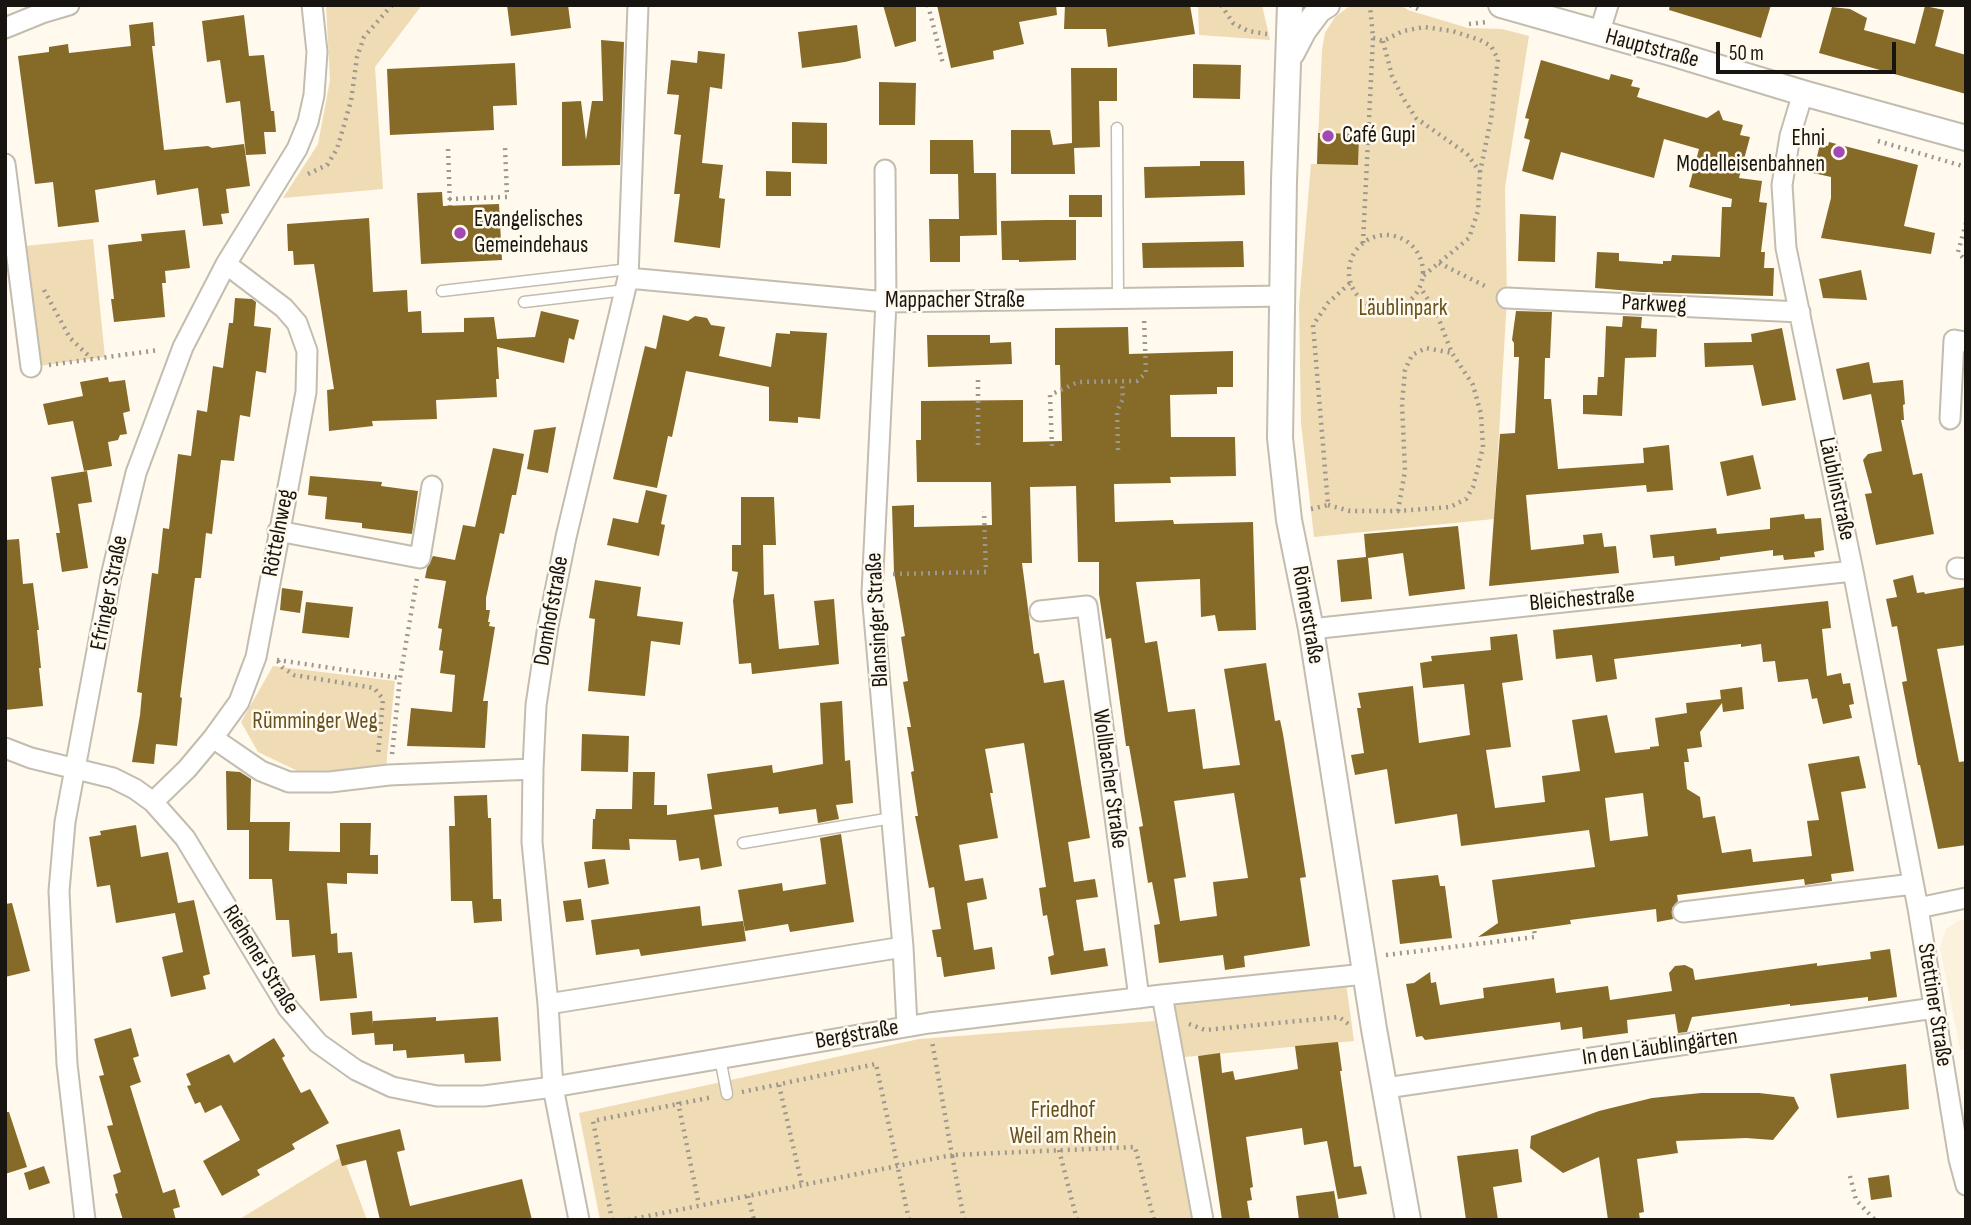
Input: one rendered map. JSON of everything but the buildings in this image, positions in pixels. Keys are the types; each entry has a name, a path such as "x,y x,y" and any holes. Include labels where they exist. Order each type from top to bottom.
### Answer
{"street":[{"path":"5,28 68,5"},
{"name":"Efringer Straße","path":"85,1220 67,1064 59,891 65,822 111,576 136,473 183,347 226,264 297,149 308,122 314,95 317,52 312,5"},
{"name":"Domhofstraße","path":"579,1220 553,1087 548,1004 532,842 536,705 566,537 628,279 638,5"},
{"name":"Römerstraße","path":"1290,5 1280,438 1289,520 1311,629 1374,1029 1408,1220"},
{"path":"1289,60 1304,30 1319,10 1327,5"},
{"name":"Hauptstraße","path":"1501,5 1966,138"},
{"path":"1599,34 1608,5"},
{"name":"Läublinstraße","path":"1803,93 1790,136 1782,185 1786,247 1853,571 1918,908"},
{"path":"5,164 31,367"},
{"name":"Blansinger Straße","path":"885,170 886,302 872,593 903,947 907,1026"},
{"name":"Röttelnweg","path":"153,802 187,769 239,702 256,657 306,392 307,351 297,323 284,308 226,264"},
{"name":"Mappacher Straße","path":"628,279 886,302 1283,296"},
{"name":"Parkweg","path":"1507,298 1800,312"},
{"path":"1950,419 1954,340 1966,342"},
{"path":"278,531 420,558 432,486"},
{"name":"Bleichestraße","path":"1311,629 1853,571"},
{"name":"Wollbacher Straße","path":"1040,611 1087,606 1139,998"},
{"path":"213,738 261,771 289,782 330,782 390,771 533,769"},
{"name":"Riehener Straße","path":"5,748 32,758 113,778 153,802 185,838 288,1008 318,1043 356,1070 392,1087 437,1096 484,1096 553,1087"},
{"path":"1684,912 1913,884"},
{"path":"1918,908 1966,898"},
{"name":"Stettiner Straße","path":"1918,908 1961,1172 1966,1185"},
{"path":"548,1004 903,947"},
{"name":"Bergstraße","path":"553,1087 907,1026 1162,995 1364,966"},
{"path":"1162,995 1203,1220"},
{"name":"In den Läublingärten","path":"1386,1088 1934,1008"}],"lane":[{"path":"1117,128 1118,300"},
{"path":"442,291 628,279"},
{"path":"524,302 628,279"},
{"path":"743,843 892,818"},
{"path":"720,1058 727,1094"}],"path":[{"path":"271,189 327,165 337,149 351,101 357,57 364,37 392,5"},
{"path":"928,5 943,65"},
{"path":"1221,5 1233,23 1248,31 1289,35"},
{"path":"1363,243 1373,37 1370,5"},
{"path":"1410,5 1419,9"},
{"path":"1373,37 1383,41 1403,31 1424,27 1452,31 1491,46 1498,59 1491,118 1480,172 1478,211 1469,238 1423,276"},
{"path":"1383,41 1392,76 1416,118 1467,154 1480,172"},
{"path":"1874,140 1966,167"},
{"path":"449,199 507,197 505,147"},
{"path":"447,149 450,206"},
{"path":"1966,223 1958,251 1966,261"},
{"path":"1379,235 1397,236 1409,242 1419,253 1423,276 1420,287 1406,303 1384,309 1364,302 1351,282 1349,269 1354,252 1363,243 1379,235"},
{"path":"1439,263 1507,298"},
{"path":"19,270 40,285 70,338 92,359"},
{"path":"1328,505 1313,325 1328,303 1351,282"},
{"path":"1289,520 1311,509 1328,505 1350,511 1398,511 1450,506 1466,499 1473,487 1483,447 1481,414 1473,385 1452,353 1436,312 1420,287"},
{"path":"1052,446 1051,395 1077,382 1137,381 1146,373 1144,300"},
{"path":"31,367 183,347"},
{"path":"1398,511 1405,471 1402,404 1405,370 1412,355 1426,348 1452,353"},
{"path":"978,377 978,445"},
{"path":"1118,450 1117,411 1123,399 1122,382"},
{"path":"873,575 986,572 984,511"},
{"path":"390,771 400,678 420,558"},
{"path":"256,657 400,678"},
{"path":"278,660 282,667 294,675 374,688 383,699 377,756 390,771"},
{"path":"1364,966 1535,936 1534,929"},
{"path":"1162,995 1178,1018 1193,1027 1205,1030 1339,1017 1357,1031 1374,1029"},
{"path":"929,1023 964,1220"},
{"path":"612,1220 593,1121 876,1064 909,1220"},
{"path":"779,1085 802,1185"},
{"path":"678,1102 699,1205"},
{"path":"628,1220 953,1155 1135,1147 1154,1220"},
{"path":"1059,1150 1077,1220"},
{"path":"1850,1176 1856,1200 1875,1220"},
{"path":"748,1196 754,1220"}],"shaded area":[{"path":"1966,919 1966,1051 1960,1049 1940,948 1946,929"}],"green space":[{"path":"326,5 422,5 375,67 383,189 283,198 318,144 330,80"},
{"path":"1198,5 1262,5 1270,40 1199,35"},
{"name":"Läublinpark","path":"1351,5 1401,5 1408,10 1468,28 1502,29 1529,36 1505,188 1507,298 1494,519 1314,537 1301,423 1299,305 1311,164 1317,164 1322,49 1325,33 1335,17"},
{"path":"93,239 105,357 31,367 15,247"},
{"name":"Rümminger Weg","path":"273,666 395,681 386,767 304,774 258,752 241,722"},
{"path":"1345,976 1354,1041 1174,1058 1162,995"},
{"name":"Friedhof Weil am Rhein","path":"1155,1021 1194,1220 600,1220 579,1113 919,1039"},
{"path":"343,1156 367,1220 238,1220"}],"place":[{"name":"Café Gupi","path":"1328,136"},
{"name":"Ehni Modelleisenbahnen","path":"1839,152"},
{"name":"Evangelisches Gemeindehaus","path":"460,233"}]}
